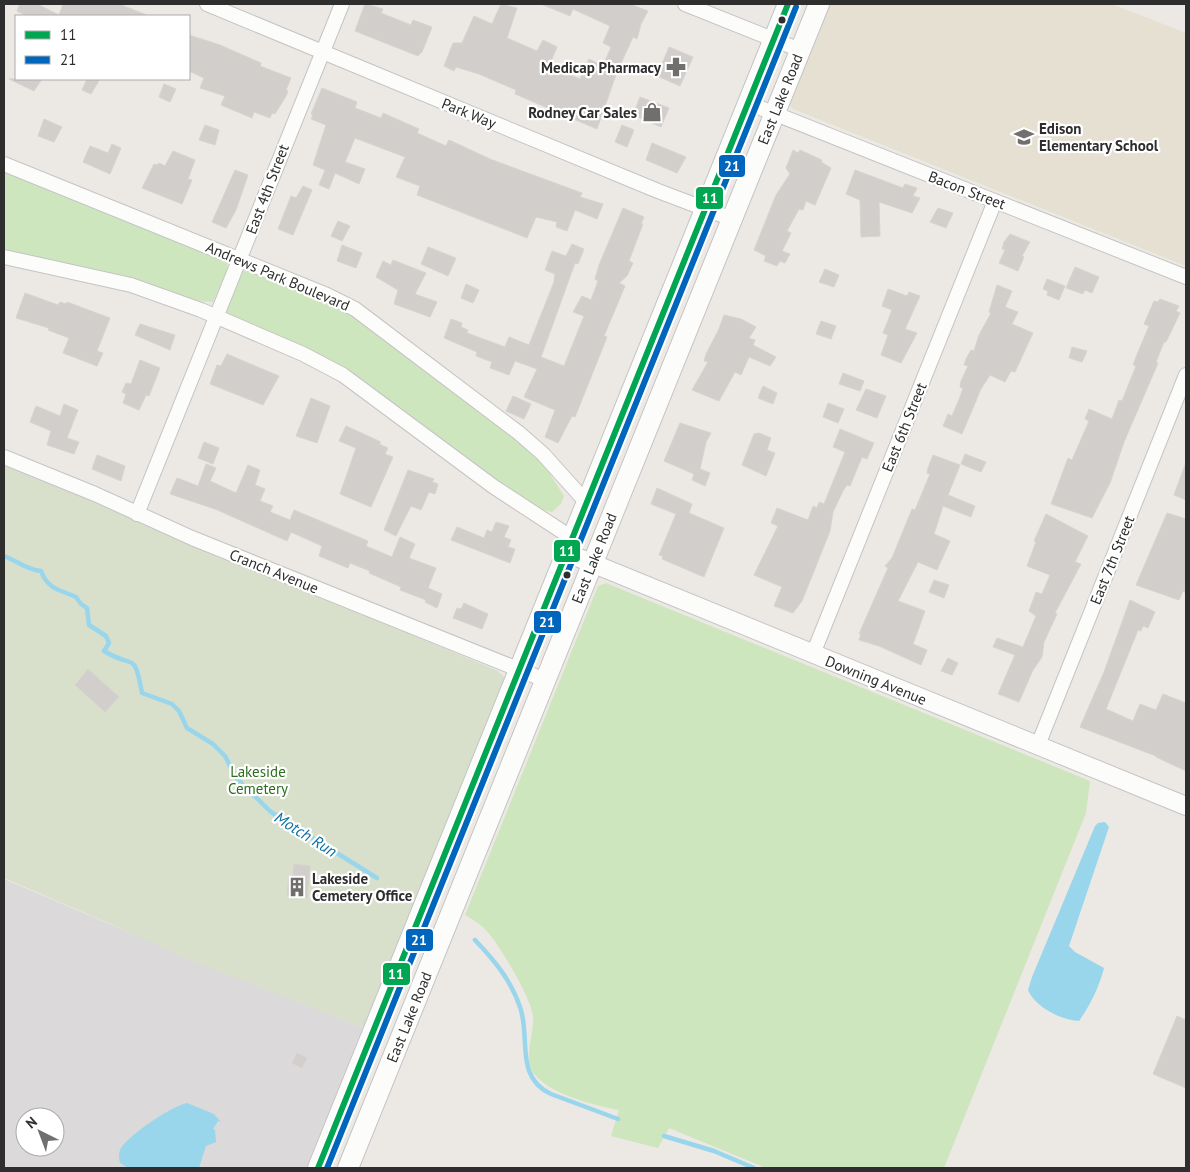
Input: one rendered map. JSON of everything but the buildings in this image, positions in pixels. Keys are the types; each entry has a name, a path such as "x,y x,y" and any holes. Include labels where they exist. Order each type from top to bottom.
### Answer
{"main road":[{"name":"East Lake Road","path":"318,1168 788,4"},
{"name":"East Lake Road","path":"348,1168 818,4"}],"street":[{"name":"Park Way","path":"207,4 705,210 732,219"},
{"name":"East 4th Street","path":"137,514 342,4"},
{"path":"685,4 800,50"},
{"name":"Bacon Street","path":"748,103 1186,277"},
{"name":"Andrews Park Boulevard","path":"4,164 327,295 355,309 382,327 519,434 543,454 587,502"},
{"name":"East 6th Street","path":"814,654 995,201"},
{"path":"4,257 131,285 215,316 303,354 342,375 516,502 570,546"},
{"name":"East 7th Street","path":"1038,745 1186,375"},
{"name":"Cranch Avenue","path":"4,458 519,671 545,680"},
{"name":"Downing Avenue","path":"570,546 592,564 1186,806"}],"shaded area":[{"name":"Edison Elementary School","path":"827,4 1112,4 1186,33 1186,266 793,109 789,105"},
{"path":"4,879 161,946 366,1029 311,1168 4,1168"}],"green space":[{"path":"4,170 228,259 227,270 213,302 197,301 123,277 4,251"},
{"path":"249,269 260,272 350,313 538,455 564,496 561,504 552,512 542,510 468,460 335,363 225,313 242,271"},
{"name":"Lakeside Cemetery","path":"4,466 38,478 496,670 506,678 366,1029 185,958 4,878"},
{"path":"606,583 1090,781 1086,813 944,1168 766,1168 669,1128 658,1148 611,1136 619,1110 569,1096 544,1083 535,1075 529,1060 533,1017 527,998 513,971 490,935 482,926 465,915 598,586"}],"water":[{"path":"1105,822 1109,827 1069,946 1075,952 1104,968 1097,989 1079,1021 1072,1020 1049,1012 1036,1002 1028,990 1095,826 1098,823"},
{"path":"187,1103 214,1114 221,1122 218,1121 213,1129 215,1130 216,1142 206,1146 199,1168 128,1168 120,1163 120,1150 133,1135 162,1115"}],"waterway":[{"name":"Motch Run","path":"4,556 27,567 41,571 51,586 76,597 87,608 89,625 106,636 109,643 104,651 134,665 142,693 172,704 179,711 187,728 213,744 225,756 236,778 271,812 377,878"},
{"name":"Motch Run","path":"475,940 501,971 516,997 523,1019 528,1067 539,1087 551,1094 618,1119"},
{"name":"Motch Run","path":"664,1136 714,1151 754,1168"}],"transit line":[{"name":"11","path":"318,1168 788,4"},
{"name":"21","path":"327,1168 796,7"}],"place":[{"name":"Medicap Pharmacy","path":"676,67"},
{"name":"Rodney Car Sales","path":"652,112"},
{"name":"Edison Elementary School","path":"1024,137"},
{"name":"Lakeside Cemetery Office","path":"297,887"}]}
